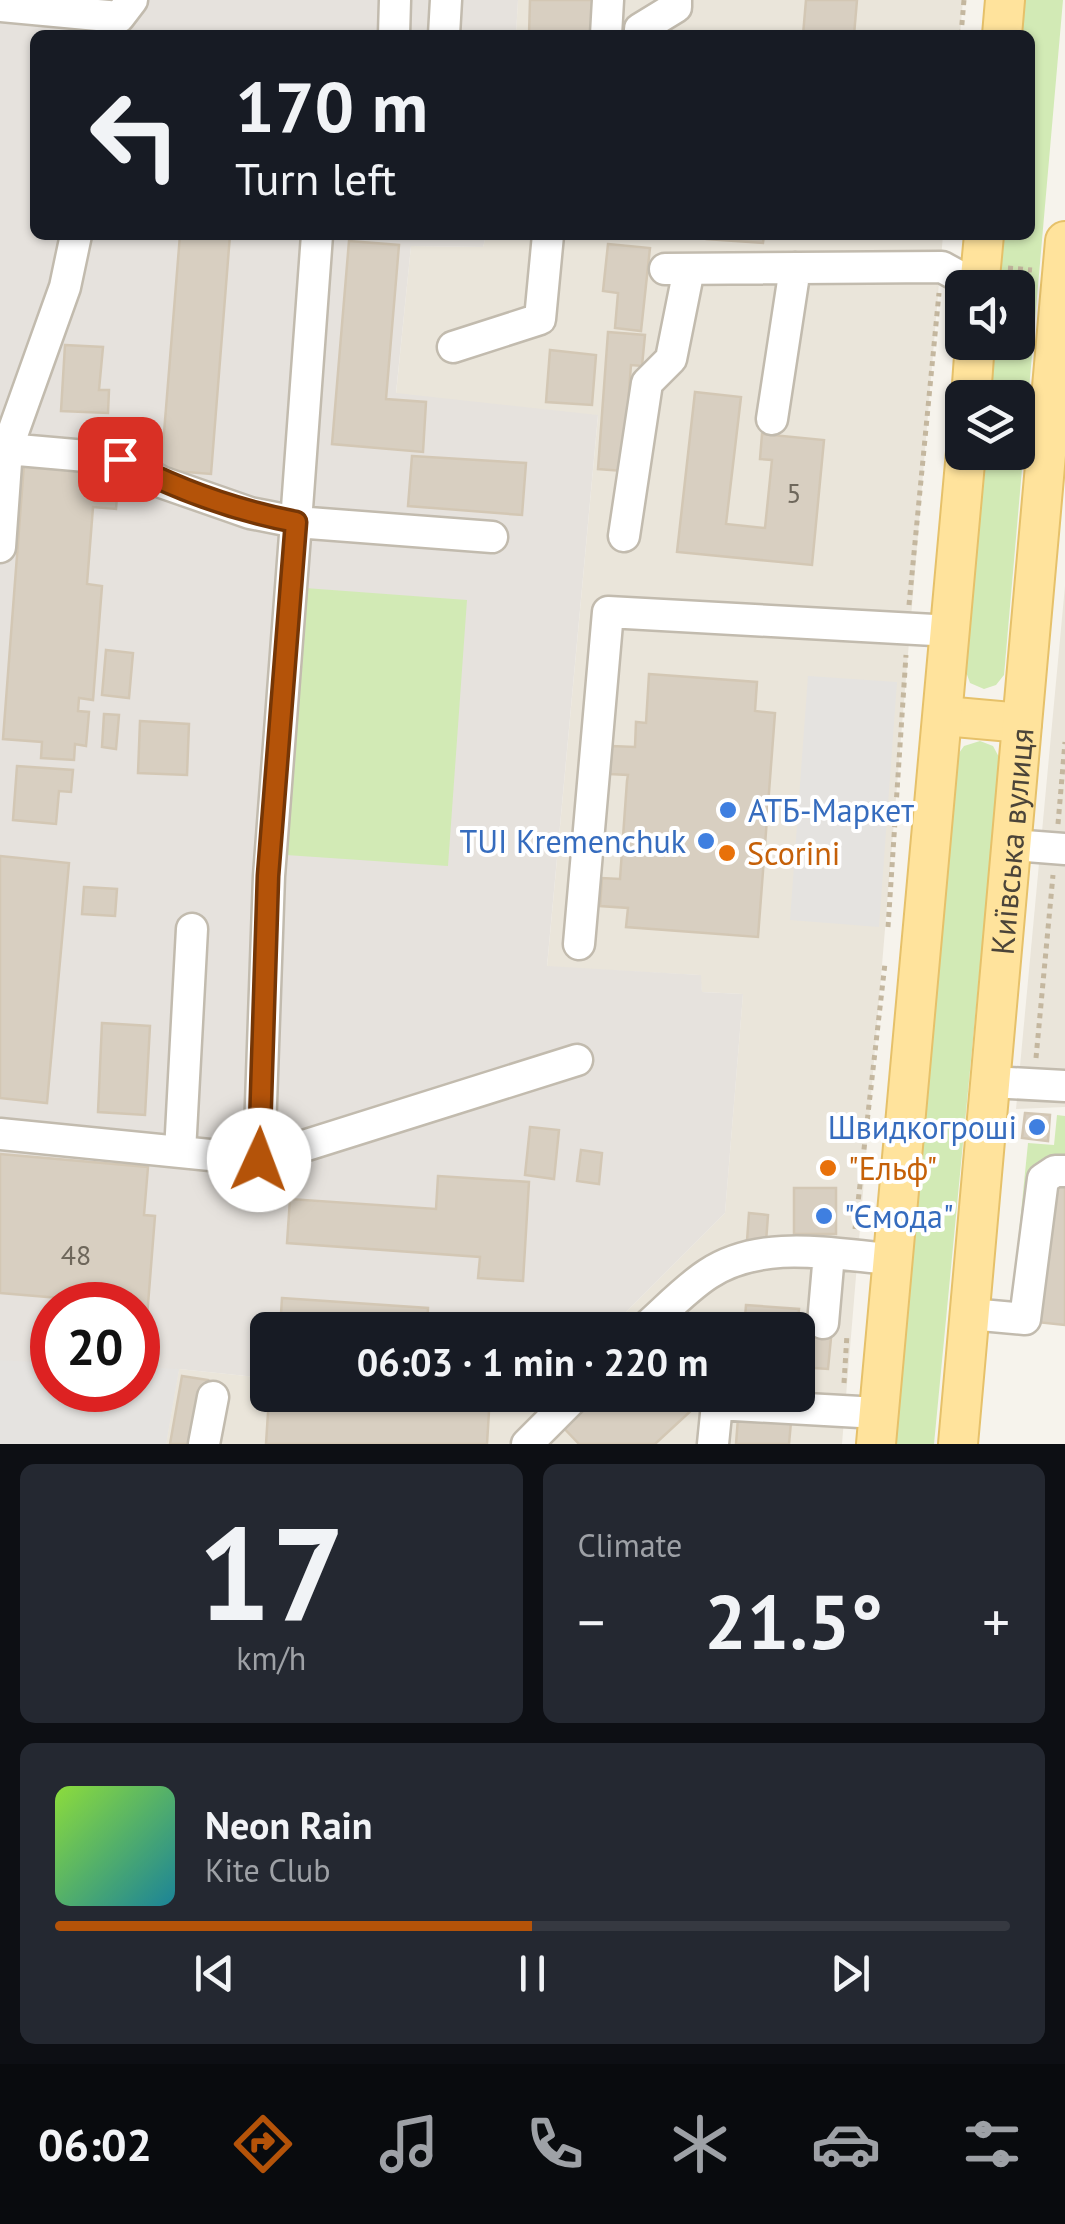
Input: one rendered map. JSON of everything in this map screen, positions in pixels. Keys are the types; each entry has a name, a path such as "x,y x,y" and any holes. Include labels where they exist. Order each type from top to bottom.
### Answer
{"main road":[{"path":"1002,30 1005,0"},
{"name":"Київська вулиця","path":"958,1444 1012,846 1057,257 1065,240"},
{"path":"865,1423 890,1259 965,470"},
{"path":"944,716 1022,724"}],"lane":[{"path":"394,30 395,0"},
{"path":"444,30 446,0"},
{"path":"606,30 608,0"},
{"path":"640,30 676,7 676,0"},
{"path":"0,6 121,13"},
{"path":"0,547 8,449 65,287 75,240"},
{"path":"259,1160 268,876 317,240"},
{"path":"453,347 540,319 548,240"},
{"path":"624,536 647,383 671,359 677,269 942,267 988,263"},
{"path":"772,419 794,268"},
{"path":"8,449 120,459 161,482 250,513 296,522 492,538"},
{"path":"580,944 608,612 952,631"},
{"path":"1012,846 1060,848"},
{"path":"180,1152 192,929"},
{"path":"0,1134 259,1160 577,1060"},
{"path":"990,1082 1065,1086"},
{"path":"970,1314 1024,1319 1043,1179 1055,1171 1065,1172"},
{"path":"664,1312 708,1274 746,1256 787,1252 890,1259"},
{"path":"835,1328 840,1255"},
{"path":"204,1444 213,1397"},
{"path":"714,1444 717,1404 865,1423"},
{"path":"527,1444 559,1412"}],"path":[{"path":"962,30 964,0"},
{"path":"988,263 1057,257"},
{"path":"910,606 942,267"},
{"path":"888,928 907,642"},
{"path":"1034,1074 1060,848 1065,742"},
{"path":"840,1255 885,964"},
{"path":"835,1328 865,1423"}],"shaded area":[{"path":"0,0 518,0 516,30 30,30 30,240 485,240 483,247 411,246 396,393 598,415 547,966 701,975 702,992 743,994 725,1213 626,1312 250,1312 250,1376 179,1369 166,1444 0,1444"},
{"path":"518,0 963,0 960,30 516,30"},
{"path":"485,240 943,240 842,1444 166,1444 179,1369 250,1376 250,1412 815,1412 815,1312 626,1312 725,1213 743,994 702,992 700,975 547,967 598,416 396,394 411,246 483,247"},
{"path":"1065,586 1065,1107 1016,1109"},
{"path":"808,676 897,682 879,927 790,920"},
{"path":"0,1360 30,1362 30,1412 160,1412 160,1368 179,1369 166,1444 0,1444"}],"green space":[{"path":"1023,0 1063,0 1035,320 1035,270 999,270 1002,240 1035,240 1035,30 1020,30"},
{"path":"991,360 1032,360 1030,380 990,380"},
{"path":"982,470 1022,470 1004,675 996,685 984,689 970,683 965,669"},
{"path":"305,588 467,600 448,866 286,855"},
{"path":"980,741 993,746 1000,759 934,1444 894,1444 959,753 964,746"},
{"path":"1057,1115 1065,1116 1065,1161 1011,1312 1028,1143 1054,1145"}],"building":[{"path":"530,0 595,0 594,30 529,30"},
{"path":"806,0 857,0 854,30 803,30"},
{"path":"180,240 230,240 211,474 161,470"},
{"path":"721,240 763,240 763,243"},
{"path":"349,241 399,245 386,399 426,402 423,452 332,444"},
{"path":"608,244 650,248 641,331 615,328 618,293 603,291"},
{"path":"608,332 645,335 642,366 631,365 623,471 598,469"},
{"path":"65,345 103,347 99,390 109,390 108,413 61,411"},
{"path":"550,350 596,355 592,405 546,402"},
{"path":"695,392 741,397 726,524 765,528 772,460 760,459 762,434 824,440 812,565 677,552"},
{"path":"412,456 526,463 522,515 408,506"},
{"path":"24,464 119,471 116,509 93,507 87,584 102,586 93,700 79,698 78,711 89,712 86,746 75,744 74,760 41,758 42,742 3,739"},
{"path":"106,650 133,653 129,698 102,695"},
{"path":"649,674 757,682 755,711 775,713 758,937 626,927 628,908 600,906 602,878 620,879 628,775 610,774 612,746 635,747 636,722 646,723"},
{"path":"104,714 119,715 116,749 102,747"},
{"path":"140,721 189,724 187,775 138,773"},
{"path":"17,766 73,770 71,792 59,791 56,824 13,820"},
{"path":"0,856 69,863 47,1103 0,1098"},
{"path":"84,887 117,889 115,916 82,914"},
{"path":"102,1023 150,1026 145,1115 98,1112"},
{"path":"1025,1113 1050,1115 1048,1141 1022,1138"},
{"path":"530,1127 559,1130 554,1179 525,1175"},
{"path":"581,1150 602,1153 599,1184 577,1181"},
{"path":"0,1154 148,1167 144,1215 155,1216 150,1282 30,1282 30,1296 0,1293"},
{"path":"438,1176 529,1182 523,1281 478,1278 480,1257 287,1243 290,1199 436,1209"},
{"path":"1051,1178 1065,1179 1065,1325 1036,1322"},
{"path":"794,1188 836,1188 836,1234 794,1234"},
{"path":"749,1213 768,1215 766,1242 747,1241"},
{"path":"282,1298 428,1308 428,1312 281,1312"},
{"path":"746,1305 799,1309 799,1312 745,1312"},
{"path":"815,1337 831,1338 828,1369 815,1368"},
{"path":"182,1376 208,1380 196,1444 170,1444"},
{"path":"268,1412 489,1412 487,1444 266,1444"},
{"path":"572,1412 690,1412 655,1444 579,1444 560,1424"},
{"path":"738,1418 791,1422 789,1444 736,1444"}],"place":[{"name":"АТБ-Маркет","path":"728,810"},
{"name":"TUI Kremenchuk","path":"706,841"},
{"name":"Scorini","path":"727,853"},
{"name":"Швидкогроші","path":"1037,1127"},
{"name":"\"Ельф\"","path":"828,1168"},
{"name":"\"Ємода\"","path":"824,1216"}],"route":[{"path":"120,459 161,482 250,513 296,522 268,876 259,1160"}]}
